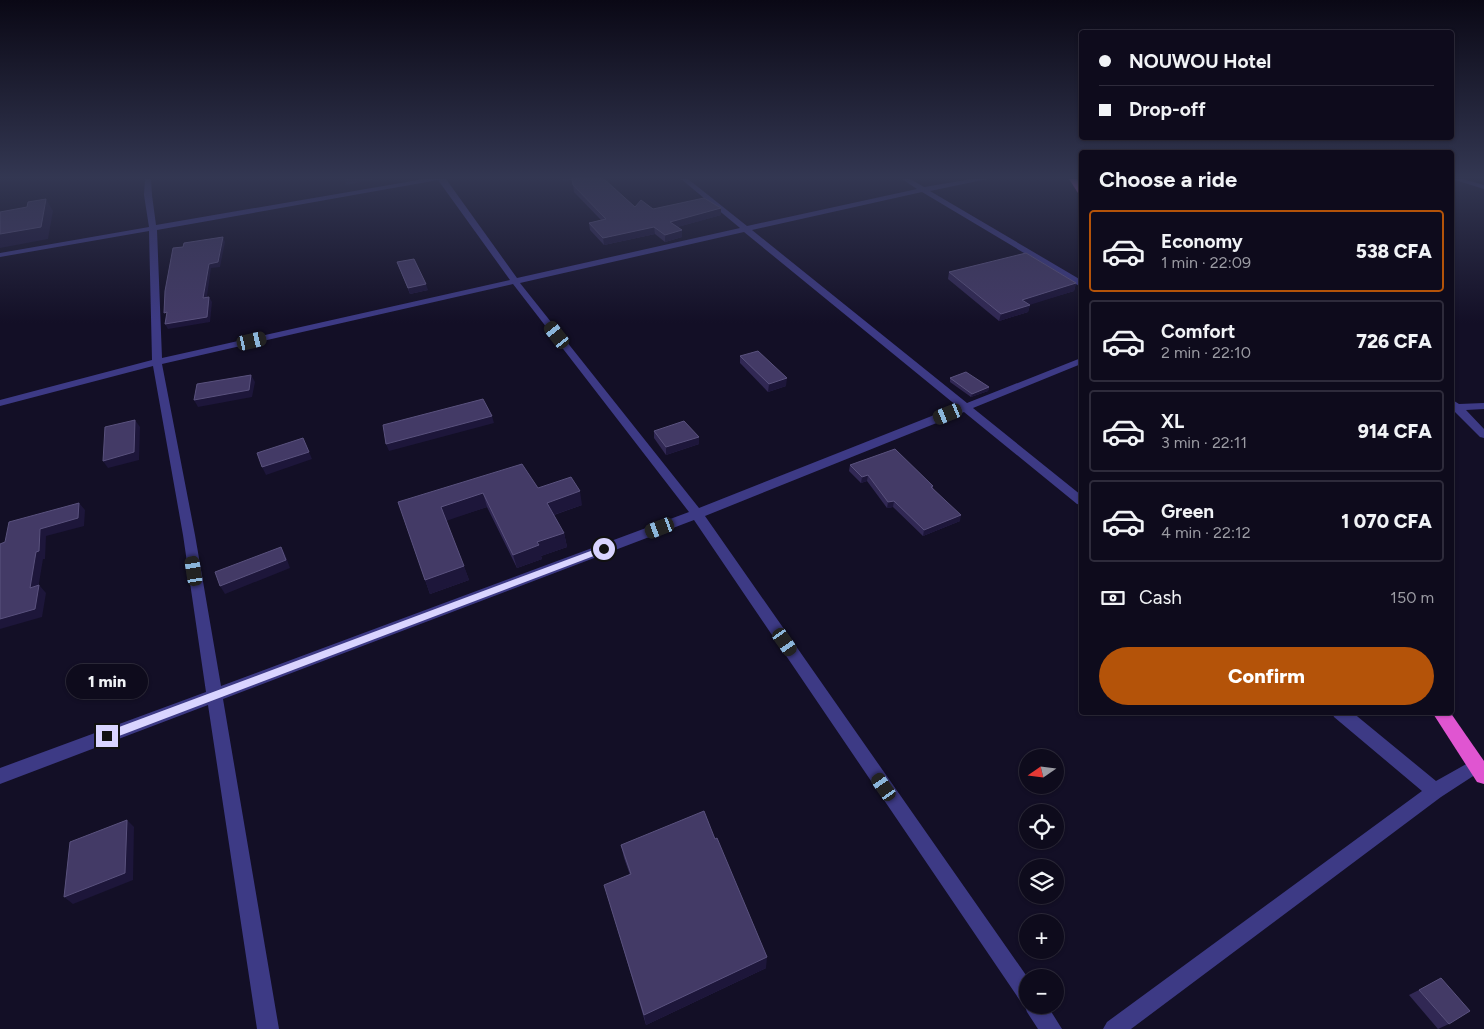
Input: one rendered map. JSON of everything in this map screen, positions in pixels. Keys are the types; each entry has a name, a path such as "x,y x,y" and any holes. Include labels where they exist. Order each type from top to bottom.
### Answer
{"highway":[{"path":"1442,715 1481,771"}],"street":[{"path":"0,255 159,227"},
{"path":"476,227 515,282 697,514 1019,982"},
{"path":"744,227 1079,499"},
{"path":"0,402 157,362 755,227"},
{"path":"985,227 1079,283"},
{"path":"153,228 157,362 189,535 268,1029"},
{"path":"0,776 697,514 1079,362"},
{"path":"1454,406 1484,406"},
{"path":"1454,407 1484,435"},
{"path":"1344,715 1435,791"},
{"path":"1114,1029 1435,791 1481,771"},
{"path":"1040,1014 1051,1029"}],"building":[{"path":"0,227 41,227 0,234"},
{"path":"593,227 654,227 603,238"},
{"path":"654,227 678,227 682,230 665,235"},
{"path":"223,237 218,262 209,264 203,298 209,297 207,317 165,324 167,312 164,313 165,291 173,248 183,247 184,243"},
{"path":"1026,253 1076,283 1022,300 1030,305 1001,314 949,272"},
{"path":"414,259 426,284 408,288 397,262"},
{"path":"758,351 787,378 769,384 740,356"},
{"path":"966,372 989,387 972,394 950,378"},
{"path":"251,375 249,390 194,400 197,384"},
{"path":"483,399 492,416 386,444 383,425"},
{"path":"135,420 134,452 103,461 105,427"},
{"path":"684,421 699,437 666,447 654,431"},
{"path":"303,438 309,452 262,467 257,453"},
{"path":"895,449 961,515 924,530 894,501 888,502 868,475 862,477 850,465"},
{"path":"522,464 538,488 571,477 580,491 547,503 564,533 537,542 539,545 513,555 483,493 441,507 464,566 425,580 398,502"},
{"path":"79,503 78,518 40,529 39,551 36,552 30,588 39,585 35,609 0,619 0,544 5,542 9,522"},
{"path":"281,547 286,560 220,586 215,572"},
{"path":"704,811 767,957 644,1015 604,885 631,874 621,845"},
{"path":"127,820 125,873 64,897 70,842"},
{"path":"1441,978 1470,1011 1449,1024 1419,990"}],"route":[{"path":"107,736 604,549"}]}
